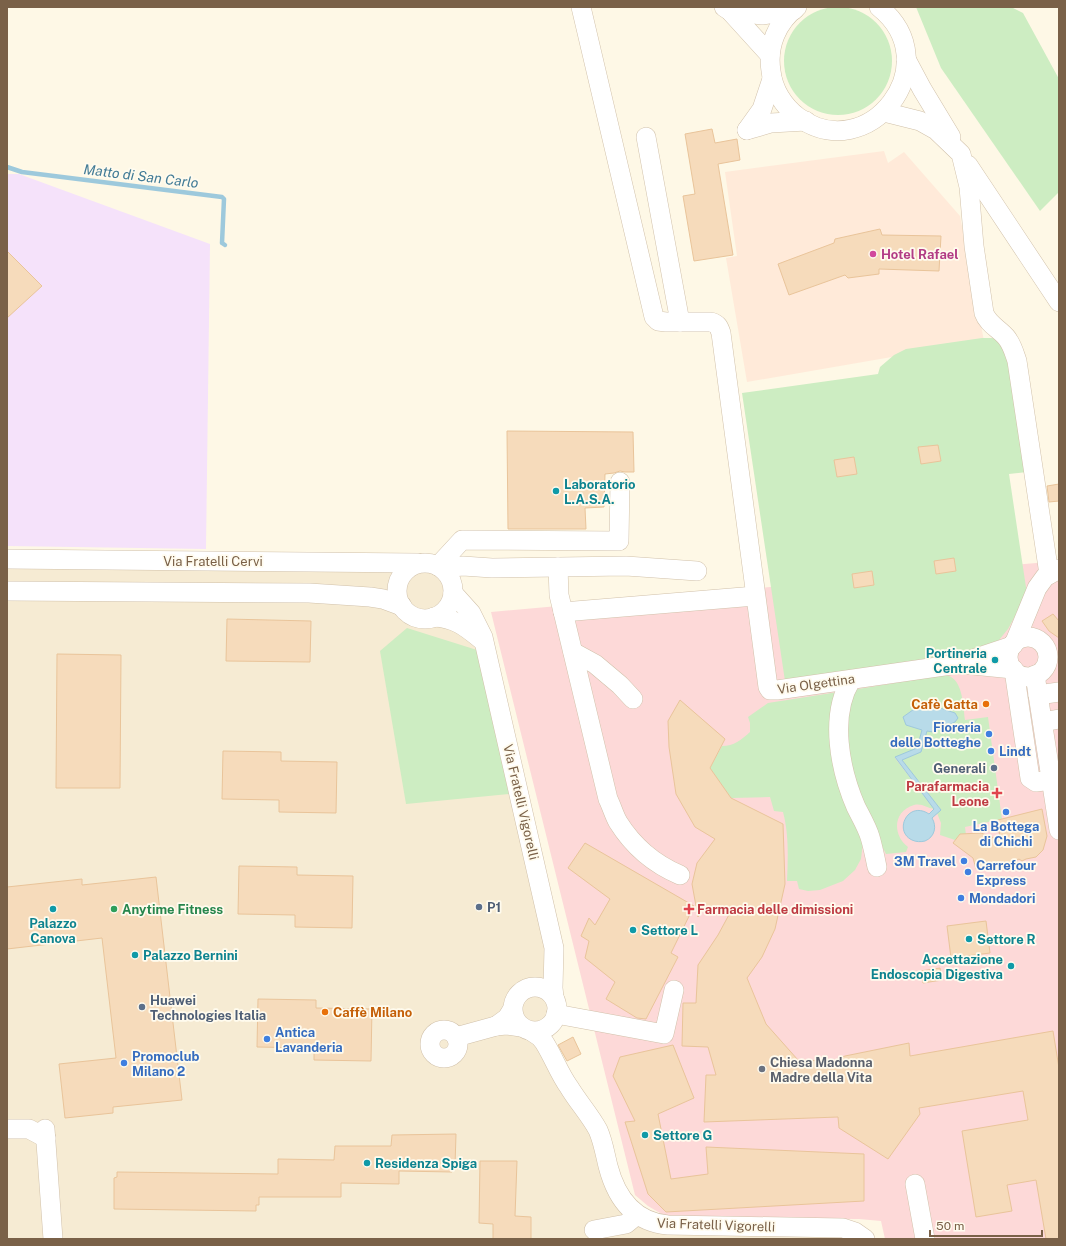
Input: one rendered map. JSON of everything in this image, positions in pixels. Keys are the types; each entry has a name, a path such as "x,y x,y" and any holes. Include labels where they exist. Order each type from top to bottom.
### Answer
{"street":[{"path":"563,612 755,596 721,333 719,327 712,322 658,321 651,312 581,7"},
{"path":"795,8 787,16 778,30 772,46 770,55 772,79 775,87 783,102 806,122 825,128 846,129 854,128 870,122 884,112 899,92 905,75 906,58 900,34 891,19 879,7"},
{"path":"727,9 762,15 795,8"},
{"path":"727,9 770,55"},
{"path":"906,58 933,109 961,154 1059,302"},
{"path":"772,79 762,109 747,130 771,123 806,122"},
{"path":"884,112 920,121 936,130 961,154 969,188 974,246 984,313 987,321 1010,342 1017,361 1054,572 1044,577 1037,588 1009,657 1013,669 1030,778 1036,782 1052,780"},
{"path":"646,138 680,322"},
{"path":"440,567 462,540 619,541 620,482"},
{"name":"Via Fratelli Cervi","path":"7,559 418,563"},
{"path":"402,606 397,592 400,577 405,571 418,563 428,562 440,567 448,575 453,590 451,601 447,608 441,614 434,617"},
{"path":"440,567 463,566 492,568 626,566 697,571"},
{"path":"558,567 559,595 608,799 618,822 632,841 665,869 680,875"},
{"path":"453,590 473,573 492,568"},
{"name":"Via Fratelli Vigorelli","path":"453,590 476,620 484,642 554,948 552,988 553,1012 548,1039 548,1049"},
{"path":"7,591 309,593 370,597 402,606 413,616 421,618 434,617 449,619 457,622 484,642"},
{"name":"Via Olgettina","path":"755,596 767,683 770,690 958,664"},
{"path":"1029,607 1032,638"},
{"path":"958,664 1013,645 1026,637 1041,642 1046,650 1048,658 1047,669 1038,695 1051,721 1052,780 1059,830"},
{"path":"573,652 595,664 620,685 633,699"},
{"path":"958,664 1013,669 1023,676 1029,677 1047,669"},
{"path":"851,680 845,689 841,702 839,739 841,758 845,777 870,836 877,867"},
{"path":"1038,695 1059,692"},
{"path":"521,1023 514,1002 518,994 525,989 533,987 544,981 550,973 554,963"},
{"path":"456,1037 496,1026 507,1018 541,1031 553,1012 547,991 538,987 533,987"},
{"path":"553,1012 664,1034 674,990"},
{"name":"Via Fratelli Vigorelli","path":"521,1023 540,1036 568,1086 598,1130 612,1179 620,1196 637,1215 648,1221 668,1225 843,1228 855,1232 865,1239"},
{"path":"7,1129 29,1129 45,1133 53,1239"},
{"path":"914,1184 925,1239"},
{"path":"594,1230 626,1224 637,1215"}],"shaded area":[{"path":"884,151 888,163 904,152 960,216 984,341 747,382 726,258 737,256 725,172"},
{"path":"7,174 19,174 210,244 206,549 7,546"},
{"path":"7,560 428,563 433,564 449,575 457,608 480,645 549,938 552,1020 546,1032 635,1215 842,1230 861,1239 7,1239"},
{"path":"1059,561 1059,1239 885,1239 881,1221 859,1219 680,1218 665,1216 648,1206 635,1195 491,612"}],"green space":[{"path":"838,7 859,11 876,23 888,40 892,61 888,82 876,99 859,111 838,115 817,111 800,99 788,82 784,61 788,40 800,23 817,11"},
{"path":"916,7 1011,7 1023,13 1059,79 1059,192 1040,211 941,68"},
{"path":"982,338 996,339 1010,355 1027,472 1009,474 1027,594 1008,629 999,640 979,650 785,681 742,393 878,374 880,367 894,355 906,349"},
{"path":"407,628 477,650 509,794 406,804 380,651"},
{"path":"944,675 955,680 961,692 965,720 988,717 1002,819 965,827 966,835 961,842 940,835 941,823 937,813 941,810 902,760 921,752 927,731 955,713 940,708 934,704 917,707 903,717 906,725 922,730 917,748 895,758 934,809 922,805 914,805 902,812 897,824 897,830 899,836 908,847 906,852 886,854 860,803 844,738 852,690"},
{"path":"838,692 864,834 861,859 855,870 843,881 820,890 808,891 799,889 797,881 787,881 787,837 783,812 774,811 770,797 731,798 710,768 722,746 737,742 750,732 748,717 768,703"}],"water":[{"path":"934,704 940,708 955,713 958,718 955,722 933,732 927,731 921,752 902,760 941,810 932,818 935,828 933,834 925,841 920,842 912,840 906,836 903,824 909,814 915,811 921,811 929,814 934,809 895,757 917,748 922,730 906,725 903,717 917,707"}],"building":[{"path":"712,129 715,143 737,139 740,160 718,164 733,255 694,261 683,196 695,194 685,134"},
{"name":"Hotel Rafael","path":"880,229 882,235 941,236 939,271 879,269 879,274 848,278 845,275 789,295 778,264 834,243 835,239"},
{"path":"7,251 42,286 7,318"},
{"name":"Laboratorio L.A.S.A.","path":"507,431 633,432 634,472 620,471 605,474 604,507 585,508 586,529 508,529"},
{"path":"938,445 941,461 921,464 918,447"},
{"path":"854,457 857,474 837,477 834,460"},
{"path":"1059,484 1059,501 1049,502 1047,486"},
{"path":"954,558 956,571 936,574 934,561"},
{"path":"872,571 874,585 854,588 852,574"},
{"path":"1053,614 1059,621 1059,638 1049,631 1042,621"},
{"path":"227,619 311,621 310,662 226,661"},
{"path":"57,654 121,655 120,788 56,788"},
{"path":"680,700 725,739 710,768 731,798 783,824 785,884 775,929 762,957 747,978 766,1024 798,1060 833,1061 845,1056 909,1043 910,1056 1053,1031 1059,1068 1059,1239 1046,1239 1036,1180 1007,1185 1012,1211 976,1217 962,1131 1028,1120 1023,1091 919,1108 920,1114 888,1159 839,1128 838,1117 704,1122 706,1075 716,1075 708,1047 682,1046 683,1003 696,1003 698,965 718,935 731,911 703,907 698,917 692,884 697,863 715,839 695,827 676,794 669,747 668,721"},
{"path":"223,751 281,752 281,761 337,762 336,813 279,812 279,800 222,799"},
{"path":"1042,809 1047,836 1043,850 1036,857 1022,861 1019,859 1007,865 1001,863 976,869 973,858 953,843 960,834 981,833 1000,840 998,820"},
{"name":"Settore L","path":"585,843 694,906 671,953 678,957 646,1019 637,1018 606,999 615,982 585,958 589,941 581,936 589,918 595,925 610,899 568,868"},
{"path":"239,866 297,867 297,875 353,876 352,928 295,927 295,915 238,914"},
{"name":"Palazzo Bernini","path":"156,877 182,1100 113,1107 113,1113 65,1118 59,1064 116,1058 102,938 7,949 7,887 82,879 82,885"},
{"name":"Settore R","path":"986,921 990,953 951,958 947,926"},
{"path":"940,968 942,980 923,983 921,971"},
{"path":"258,999 316,1000 316,1008 372,1009 371,1061 314,1060 314,1048 257,1047"},
{"path":"573,1037 581,1054 567,1061 558,1045"},
{"name":"Settore G","path":"673,1045 694,1098 658,1114 671,1179 708,1174 706,1147 864,1154 864,1201 666,1212 648,1194 625,1122 635,1121 613,1076 620,1057"},
{"path":"456,1134 455,1166 452,1166 452,1172 399,1171 399,1184 341,1183 341,1197 259,1197 259,1205 256,1205 256,1211 114,1209 114,1178 117,1177 117,1172 278,1174 278,1159 334,1160 335,1146 391,1146 392,1135"},
{"name":"Residenza Spiga","path":"480,1161 517,1161 515,1216 531,1217 531,1239 493,1239 493,1224 479,1223"}],"waterway":[{"name":"Matto di San Carlo","path":"7,167 22,172 222,197 224,199 222,243 225,245"}],"place":[{"name":"Hotel Rafael","path":"873,254"},
{"name":"Laboratorio L.A.S.A.","path":"556,491"},
{"name":"Portineria Centrale","path":"995,660"},
{"name":"Cafè Gatta","path":"986,704"},
{"name":"Fioreria delle Botteghe","path":"989,734"},
{"name":"Lindt","path":"991,751"},
{"name":"Generali","path":"994,768"},
{"name":"Parafarmacia Leone","path":"997,793"},
{"name":"La Bottega di Chichi","path":"1006,812"},
{"name":"3M Travel","path":"964,861"},
{"name":"Carrefour Express","path":"968,872"},
{"name":"Mondadori","path":"961,898"},
{"name":"P1","path":"479,907"},
{"name":"Palazzo Canova","path":"53,909"},
{"name":"Anytime Fitness","path":"114,909"},
{"name":"Farmacia delle dimissioni","path":"689,909"},
{"name":"Settore L","path":"633,930"},
{"name":"Settore R","path":"969,939"},
{"name":"Palazzo Bernini","path":"135,955"},
{"name":"Accettazione Endoscopia Digestiva","path":"1011,966"},
{"name":"Huawei Technologies Italia","path":"142,1007"},
{"name":"Caffè Milano","path":"325,1012"},
{"name":"Antica Lavanderia","path":"267,1039"},
{"name":"Promoclub Milano 2","path":"124,1063"},
{"name":"Chiesa Madonna Madre della Vita","path":"762,1069"},
{"name":"Settore G","path":"645,1135"},
{"name":"Residenza Spiga","path":"367,1163"}]}
